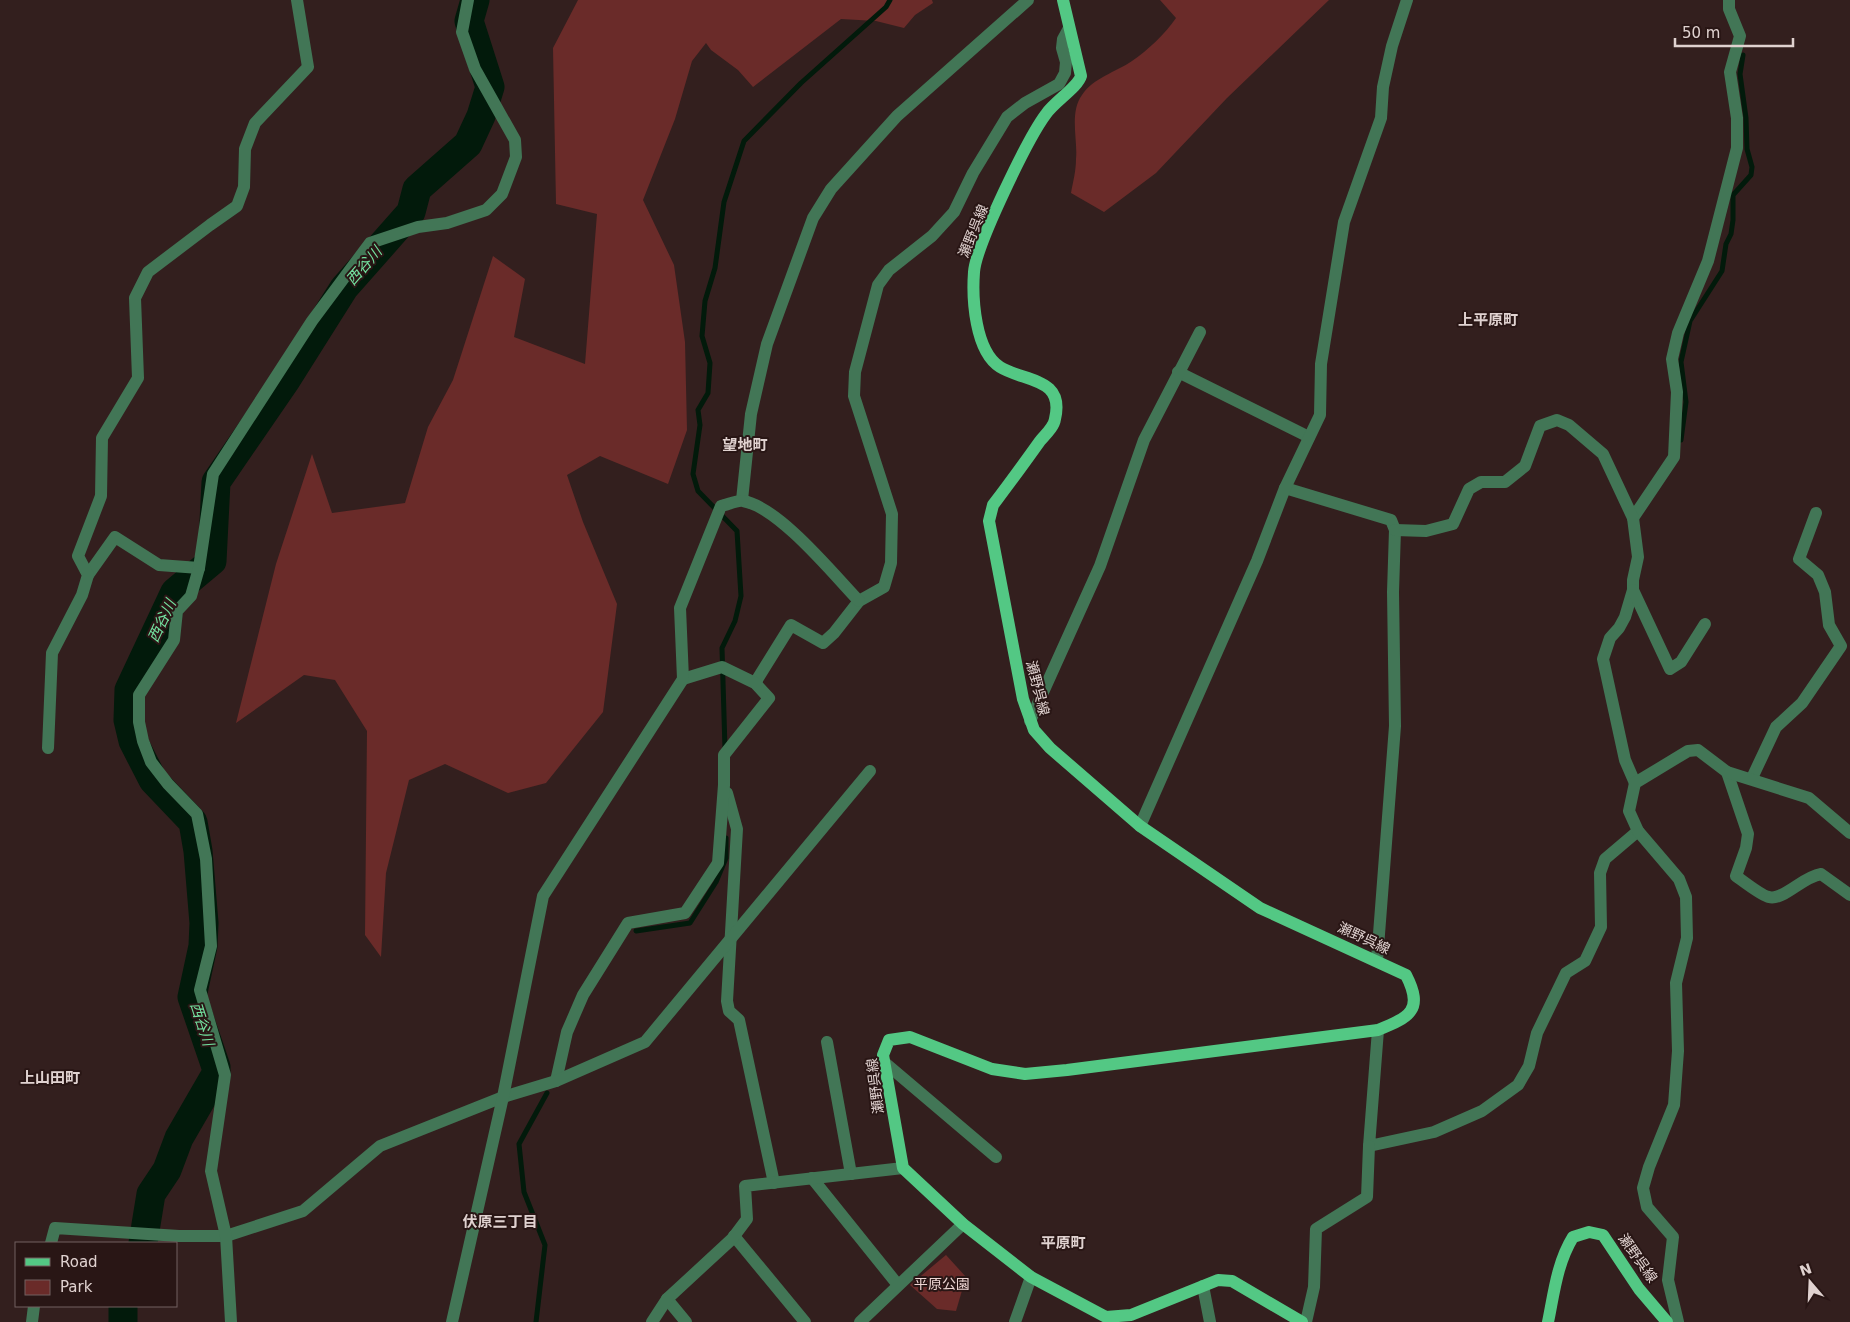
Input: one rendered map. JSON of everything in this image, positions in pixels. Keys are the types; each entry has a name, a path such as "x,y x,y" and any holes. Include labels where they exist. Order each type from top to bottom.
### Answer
{"main road":[{"name":"瀬野呉線","path":"904,1168 883,1056 889,1040 910,1037 992,1069 1025,1074 1378,1030 1408,1016 1413,1009 1414,992 1406,975 1377,960 1260,908 1140,826 1050,748 1034,730 1030,721 1023,699 989,520 993,505 1055,421 1056,400 1045,384 999,367 981,344 975,311 974,276 980,247 1040,123 1059,98 1080,80 1081,76 1063,0"},
{"path":"904,1168 963,1224 1031,1277 1106,1317 1132,1318 1218,1280 1232,1281 1302,1322"},
{"name":"瀬野呉線","path":"1548,1322 1559,1268 1566,1248 1573,1237 1589,1232 1603,1235 1639,1289 1667,1322"}],"street":[{"path":"88,575 78,556 101,496 102,438 138,378 135,298 148,272 238,206 244,187 245,149 249,134 255,123 308,67 297,0"},
{"path":"231,1322 226,1236 211,1171 226,1074 200,990 211,946 206,859 197,814 168,784 151,762 143,741 139,722 139,695 174,640 177,611 191,596 199,568 213,474 312,321 370,243 418,227 447,223 486,210 502,194 516,157 515,140 475,69 462,32 468,0"},
{"path":"742,500 751,414 767,344 813,218 831,189 897,116 1028,0"},
{"path":"1140,826 1257,561 1285,488 1320,415 1321,364 1344,222 1381,118 1383,87 1407,0"},
{"path":"1633,518 1674,457 1677,392 1672,359 1678,333 1708,261 1737,148 1737,118 1730,72 1740,36 1728,8 1729,0"},
{"path":"755,683 791,625 823,643 834,633 859,601 884,587 892,563 892,514 854,396 855,372 878,285 888,270 932,236 954,212 973,173 1007,117 1025,103 1059,84 1065,73 1066,62 1062,48 1063,39 1069,28"},
{"path":"1030,721 1100,566 1144,440 1200,332"},
{"path":"1178,372 1309,437"},
{"path":"1395,530 1426,531 1453,524 1469,490 1481,482 1505,482 1525,466 1540,426 1557,420 1570,425 1603,454 1620,485 1633,518 1638,557 1633,590 1625,617 1619,628 1610,638 1603,659 1625,760 1635,783 1629,811 1638,831 1679,878 1686,896 1687,938 1676,983 1678,1051 1674,1105 1644,1188 1647,1206 1673,1237 1668,1280 1678,1322"},
{"path":"1285,488 1391,520 1395,530 1393,592 1395,726 1377,960"},
{"path":"452,1322 503,1097 543,896 683,680 680,608 721,506 742,500 760,507 793,532 859,601"},
{"path":"1752,778 1776,728 1802,703 1841,646 1829,625 1825,592 1818,575 1799,559 1816,513"},
{"path":"48,748 52,653 82,595 88,575 115,537 159,565 199,568"},
{"path":"1633,590 1670,669 1681,662 1705,624"},
{"path":"556,1081 567,1032 583,995 628,923 685,913 718,863 724,786 724,755 769,698 755,683 722,667 683,680"},
{"path":"1635,783 1688,751 1698,750 1727,772 1752,778 1809,798 1850,833"},
{"path":"51,1242 55,1228 179,1236 226,1236 303,1211 380,1146 503,1097 556,1081 645,1042 870,771"},
{"path":"1727,772 1748,834 1746,848 1736,876 1768,897 1782,896 1810,875 1821,874 1850,895"},
{"path":"724,786 737,829 727,1001 729,1011 739,1020 774,1183"},
{"path":"1369,1146 1434,1132 1482,1111 1518,1085 1528,1066 1537,1033 1566,973 1585,961 1601,927 1600,873 1605,859 1638,831"},
{"path":"1306,1322 1314,1287 1316,1230 1367,1197 1378,1030"},
{"path":"827,1042 851,1174"},
{"path":"884,1062 996,1157"},
{"path":"652,1322 667,1299 734,1236 747,1219 745,1186 904,1168"},
{"path":"812,1178 898,1286"},
{"path":"860,1322 963,1224"},
{"path":"734,1236 805,1322"},
{"path":"1015,1322 1031,1277"},
{"path":"1203,1286 1210,1322"},
{"path":"667,1299 686,1322"},
{"path":"32,1322 34,1307"}],"green space":[{"path":"578,0 932,0 933,3 915,15 904,28 876,21 841,19 753,87 738,70 711,50 706,43 692,61 675,119 643,200 674,265 685,342 687,430 668,484 600,456 567,475 583,522 617,604 603,712 546,783 508,793 445,764 409,780 386,873 381,957 365,935 367,731 335,680 304,675 236,723 276,564 312,454 332,513 405,503 428,427 453,380 493,256 525,279 514,337 585,364 597,214 556,204 553,48"},
{"path":"1160,0 1329,0 1227,98 1156,173 1104,212 1071,193 1076,163 1075,118 1078,102 1092,84 1138,57 1172,24 1176,18"},
{"name":"平原公園","path":"946,1255 966,1277 956,1311 937,1309 910,1285"}],"waterway":[{"name":"西谷川","path":"143,1242 151,1194 167,1170 179,1138 216,1074 216,1067 192,997 203,946 204,923 198,851 193,822 153,780 133,741 128,720 129,690 175,592 212,561 216,482 286,380 344,288 411,212 417,189 468,144 481,116 490,87 469,21 475,0"},
{"path":"725,749 722,648 735,621 741,596 737,531 698,491 693,474 700,425 698,410 708,393 710,363 702,336 705,301 715,268 724,202 744,141 801,83 886,7 890,0"},
{"path":"1681,440 1686,402 1681,362 1690,321 1722,271 1726,244 1731,234 1733,195 1751,175 1752,167 1747,149 1746,118 1740,74 1743,55"},
{"path":"636,931 690,923 716,882 726,858 726,838"},
{"path":"536,1322 545,1245 524,1192 519,1144 547,1093"},
{"name":"西谷川","path":"123,1307 123,1322"}],"district":[{"name":"上平原町","path":"1488,320"},
{"name":"望地町","path":"745,445"},
{"name":"上山田町","path":"50,1078"},
{"name":"伏原三丁目","path":"500,1222"},
{"name":"平原町","path":"1063,1243"}]}
